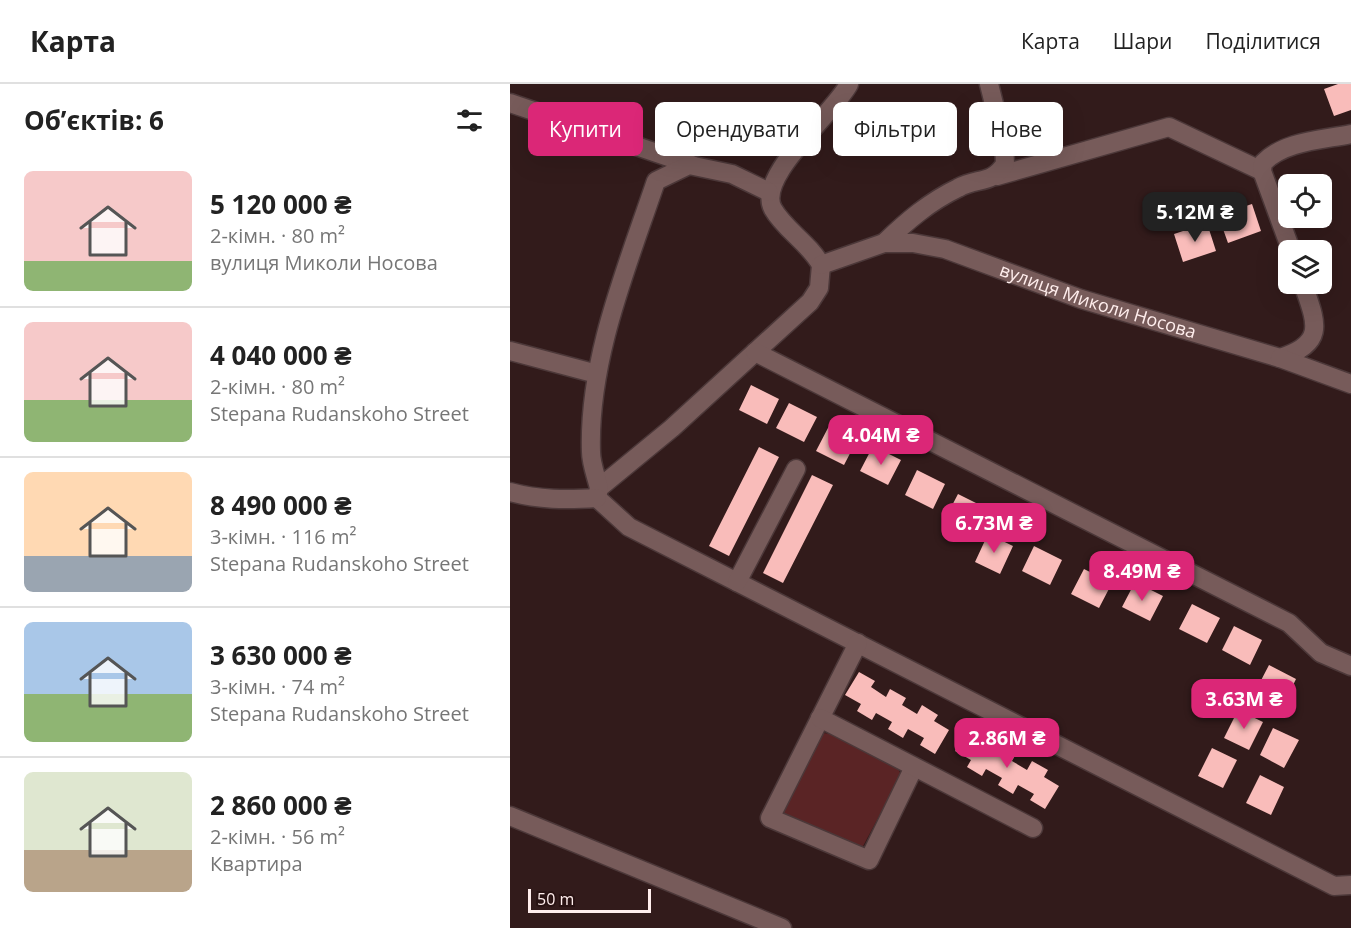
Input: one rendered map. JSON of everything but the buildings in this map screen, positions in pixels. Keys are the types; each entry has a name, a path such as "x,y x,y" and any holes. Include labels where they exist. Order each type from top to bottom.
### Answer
{"street":[{"path":"510,492 556,500 598,493 810,302 819,288 821,265 774,211 769,192 771,184 788,161 849,84"},
{"path":"989,84 1004,144 1005,164 997,176"},
{"path":"510,102 692,165 732,174 769,192"},
{"path":"884,243 919,211 960,186 1169,127 1262,171"},
{"path":"1287,240 1262,171 1263,163 1272,153 1303,143 1351,134"},
{"path":"692,165 656,181 623,279 597,374 590,453 598,493 629,527 1334,886 1351,885"},
{"name":"вулиця Миколи Носова","path":"821,265 884,243 913,243 945,249 1081,299 1280,358 1351,384"},
{"path":"1280,358 1301,351 1311,342 1316,327 1306,294"},
{"path":"510,351 597,374"},
{"path":"755,352 1289,623 1321,653 1351,666"},
{"path":"737,582 796,469"},
{"path":"858,643 770,818 869,860 914,767"},
{"path":"820,718 1034,828"},
{"path":"510,816 782,928"}],"shaded area":[{"path":"822,733 832,734 897,766 901,775 862,848 783,815 783,808"}]}
